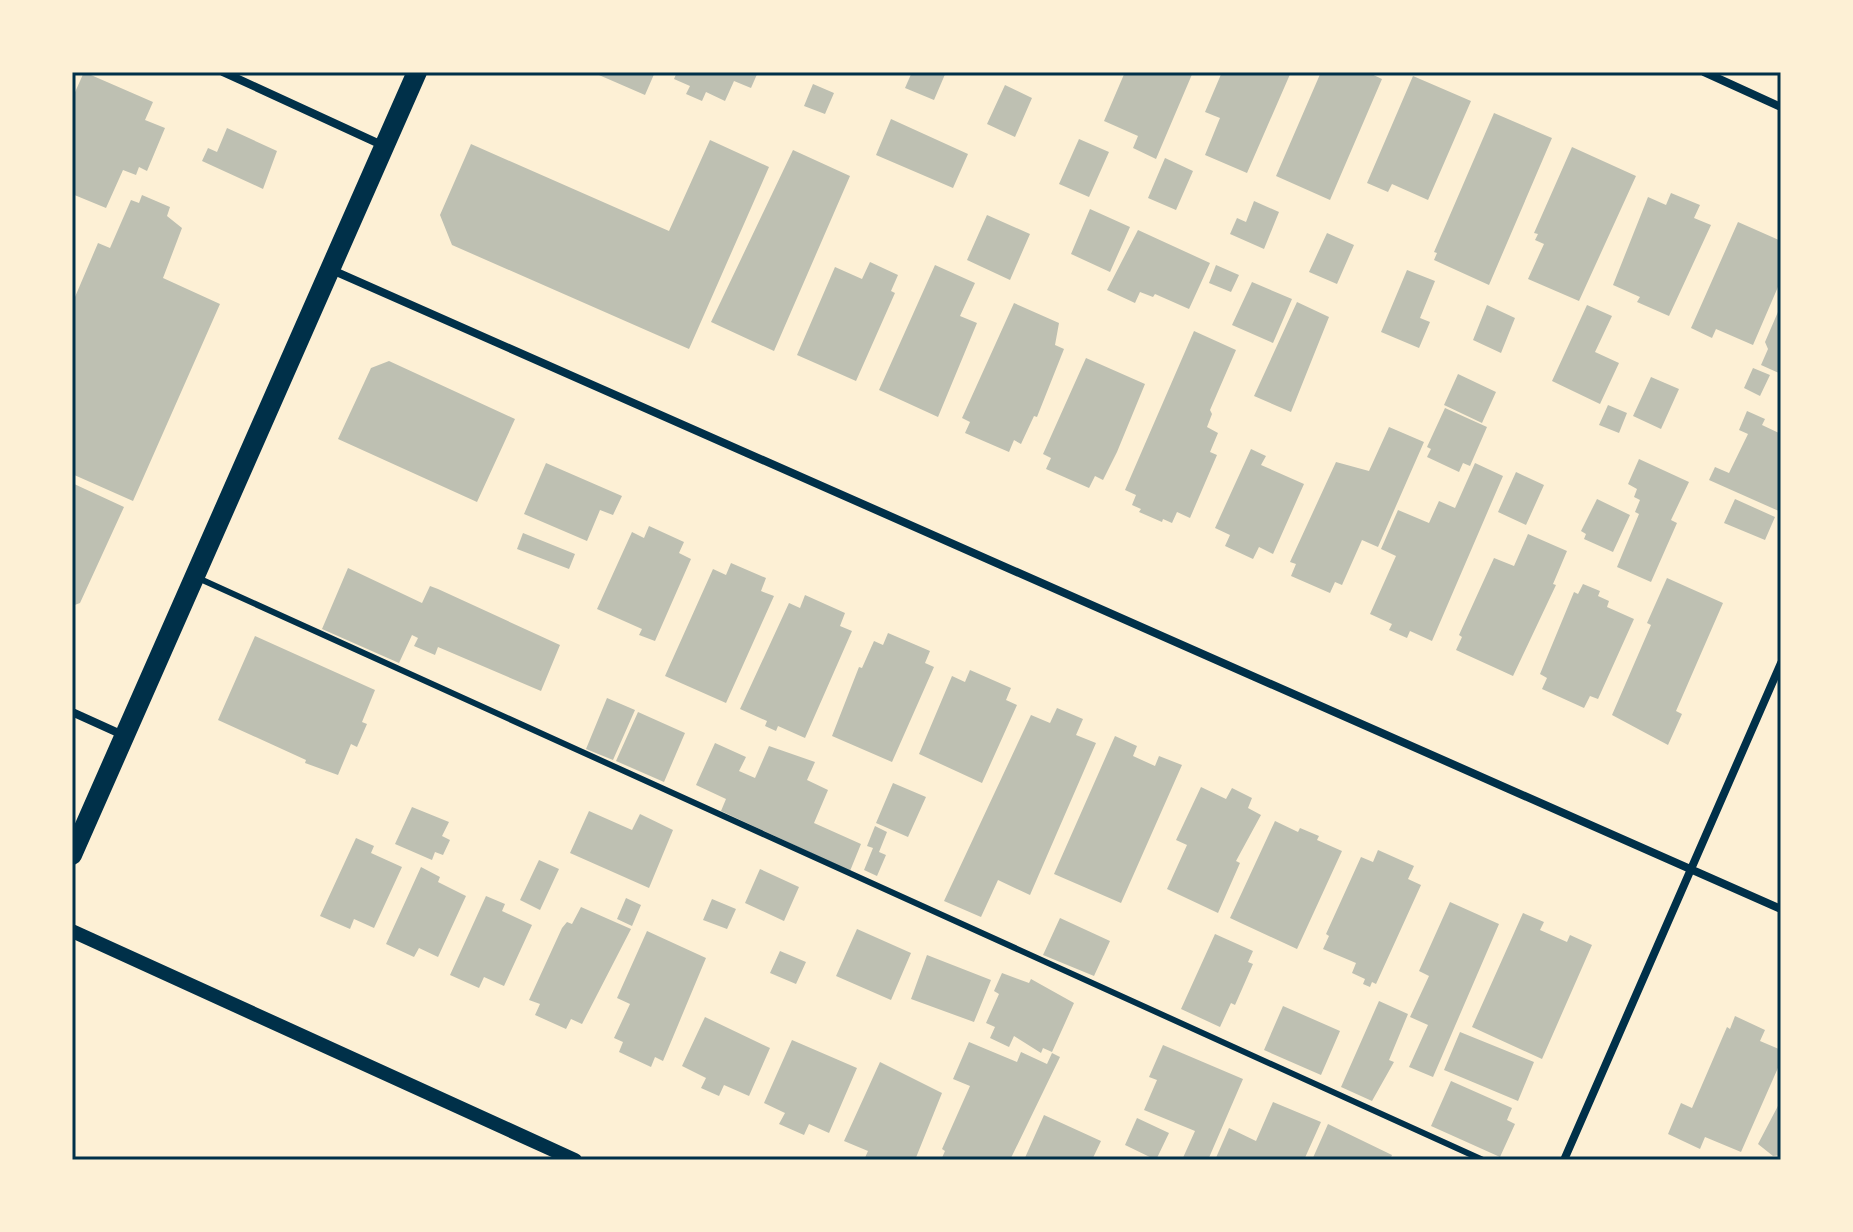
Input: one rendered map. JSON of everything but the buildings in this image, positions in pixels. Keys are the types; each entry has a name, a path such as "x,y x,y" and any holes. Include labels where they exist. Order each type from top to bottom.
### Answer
{"main road":[{"path":"72,855 417,72"}],"street":[{"path":"223,72 385,146"},
{"path":"1704,72 1781,107"},
{"path":"330,269 1781,909"},
{"path":"1564,1160 1781,663"},
{"path":"72,712 126,736"},
{"path":"72,931 575,1160"}],"lane":[{"path":"194,576 1483,1160"}]}
